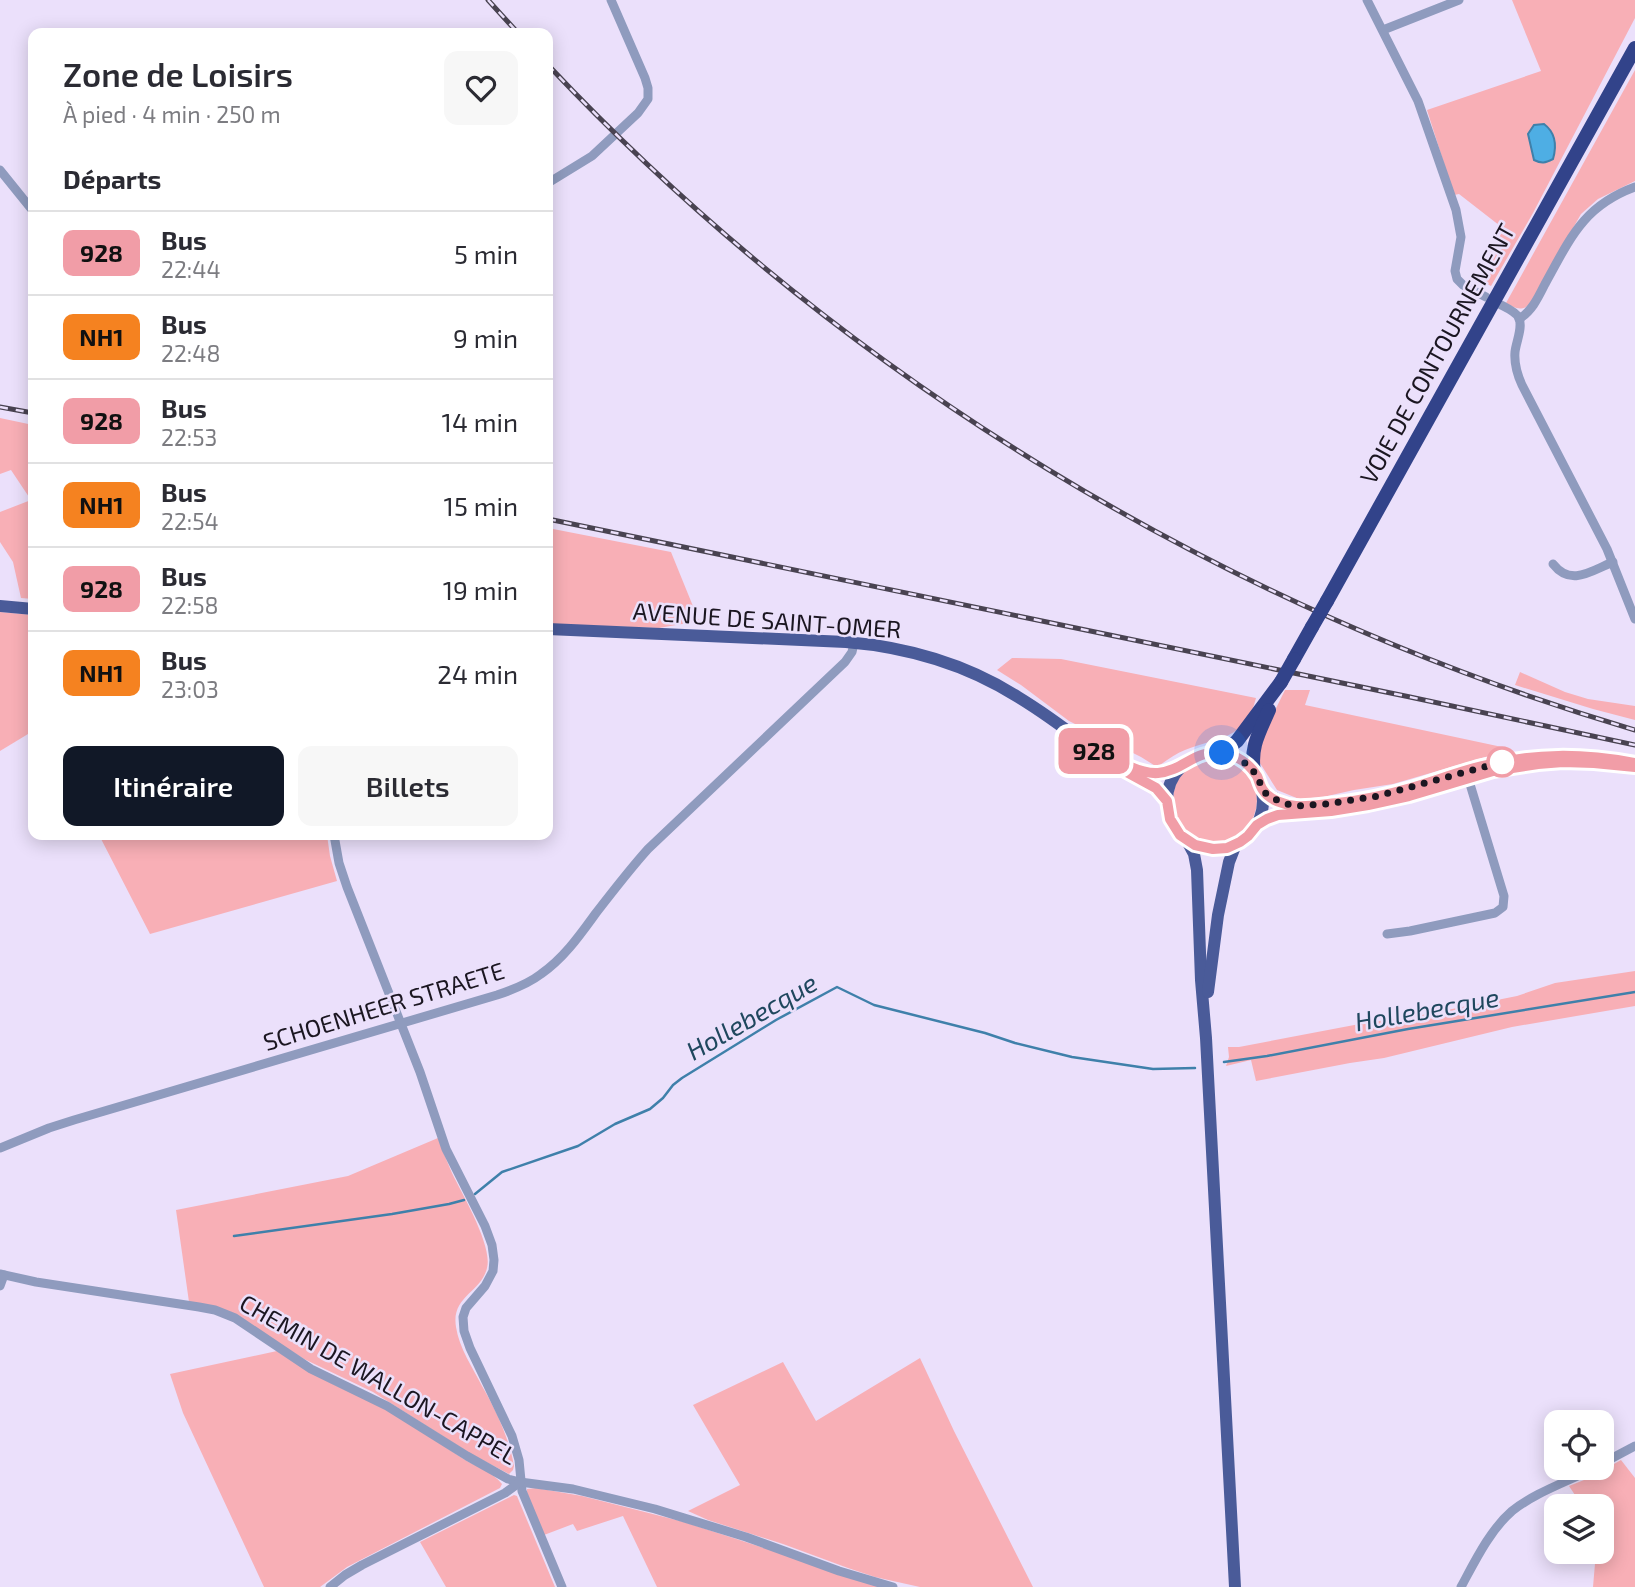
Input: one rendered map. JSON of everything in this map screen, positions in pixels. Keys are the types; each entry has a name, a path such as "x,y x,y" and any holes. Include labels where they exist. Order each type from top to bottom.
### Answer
{"highway":[{"name":"VOIE DE CONTOURNEMENT","path":"1218,752 1237,741 1281,682 1635,48"},
{"name":"VOIE DE CONTOURNEMENT","path":"1254,772 1254,746 1281,682"}],"main road":[{"path":"0,606 28,609"},
{"name":"AVENUE DE SAINT-OMER","path":"553,629 854,643 917,653 972,673 1019,698 1112,764 1156,788 1167,801"},
{"name":"AVENUE DE SAINT-OMER","path":"1085,743 1146,772 1161,773 1182,765"},
{"path":"1235,1587 1197,870 1194,854 1172,823 1167,810 1171,780 1182,765 1209,752 1238,758 1254,772 1263,791 1263,808 1257,825"},
{"path":"1263,791 1286,804 1317,805 1387,794 1503,762 1558,755 1592,756 1635,765"},
{"path":"1187,841 1209,849 1223,849 1236,844 1248,836 1257,825 1278,815 1340,810 1389,801 1429,791 1467,774"},
{"path":"1206,1038 1215,933 1227,869 1236,844"}],"street":[{"path":"553,180 597,151 638,113 648,99 645,78 611,0"},
{"path":"1367,0 1418,102 1458,218 1461,242 1456,276 1463,285 1486,297"},
{"path":"1383,30 1460,0"},
{"path":"0,170 28,205"},
{"path":"1519,319 1533,306 1582,221 1606,200 1635,187"},
{"path":"1501,305 1519,319 1515,355 1519,379 1600,533 1635,619"},
{"path":"1553,564 1560,573 1574,577 1613,562"},
{"name":"SCHOENHEER STRAETE","path":"0,1148 74,1120 507,992 538,976 570,947 648,849 845,662 854,643"},
{"path":"1387,934 1495,913 1503,907 1504,896 1467,774"},
{"path":"335,840 347,887 424,1080 446,1149 492,1245 494,1266 491,1276 466,1308 463,1326 467,1342 512,1436 519,1460 523,1496 562,1587"},
{"path":"0,1286 2,1275"},
{"name":"CHEMIN DE WALLON-CAPPEL","path":"2,1275 192,1305 223,1313 312,1369 387,1406 508,1479 573,1489 655,1509 893,1587"},
{"path":"1614,1457 1635,1446"},
{"path":"1461,1587 1501,1522 1532,1499 1570,1480"},
{"path":"330,1587 362,1565 505,1493 520,1482"}],"shaded area":[{"path":"1512,0 1635,0 1635,18 1533,213 1491,286 1477,279 1478,273 1504,229 1459,194 1454,195 1427,110 1541,71"},
{"path":"1635,70 1635,181 1598,199 1581,214 1530,304 1521,309 1509,305 1506,303"},
{"path":"0,418 28,424 28,496 11,470 0,474"},
{"path":"28,501 28,599 21,598 13,562 0,542 0,512"},
{"path":"553,529 671,552 699,621 659,628 553,624"},
{"path":"0,612 28,615 28,734 0,751"},
{"path":"1012,658 1061,659 1256,698 1251,712 1238,729 1229,735 1181,752 1157,767 1069,721 997,670"},
{"path":"1520,672 1588,699 1635,706 1635,720 1515,685"},
{"path":"1285,690 1310,690 1305,705 1502,747 1499,753 1393,784 1299,799 1277,790 1258,760 1259,743"},
{"path":"1215,758 1231,761 1245,770 1254,784 1257,800 1254,816 1245,830 1231,839 1215,842 1199,839 1185,830 1176,816 1173,800 1176,784 1185,770 1199,761"},
{"path":"102,840 328,840 337,881 150,934"},
{"path":"1635,971 1635,1006 1512,1027 1384,1058 1256,1081 1251,1060 1226,1066 1228,1047 1407,1018 1517,996 1555,983"},
{"path":"438,1138 476,1220 488,1258 484,1276 458,1308 456,1327 463,1350 505,1435 514,1466 509,1474 471,1454 373,1392 304,1359 274,1340 189,1302 176,1210 348,1176"},
{"path":"277,1351 321,1378 402,1418 494,1476 502,1484 500,1488 347,1567 320,1587 264,1587 183,1413 170,1374"},
{"path":"920,1358 1033,1587 920,1587 875,1577 688,1511 740,1485 693,1405 783,1362 816,1421"},
{"path":"1621,1460 1635,1478 1635,1587 1593,1587 1595,1564 1614,1564 1614,1494 1574,1494 1569,1486 1584,1480 1614,1480 1614,1464"},
{"path":"536,1488 582,1496 684,1522 884,1587 657,1587 623,1516 577,1531 573,1524 544,1535 527,1493 527,1489"},
{"path":"514,1495 517,1496 555,1587 446,1587 420,1542"}],"water":[{"path":"1544,124 1553,135 1555,149 1553,159 1541,162 1534,160 1528,134 1534,125"}],"waterway":[{"name":"Hollebecque","path":"475,1194 502,1172 578,1146 615,1124 650,1109 682,1078 776,1020 837,987 874,1005 1072,1057 1153,1069 1195,1068"},
{"name":"Hollebecque","path":"1224,1062 1635,992"},
{"name":"Hollebecque","path":"234,1236 392,1214 464,1200"}],"railway":[{"path":"488,0 513,28"},
{"path":"553,70 663,178 784,284 913,381 1048,469 1188,549 1333,619 1482,679 1635,730"},
{"path":"0,407 28,412"},
{"path":"553,520 1635,745"}],"bus line":[{"name":"928","path":"1635,763 1578,755 1521,759 1479,767 1378,796 1296,806 1269,796 1263,791 1257,775 1249,766 1226,754 1201,754 1171,770 1151,773 1134,768 1085,743 1107,761 1156,788 1167,801 1170,819 1180,835 1195,845 1213,849 1227,848 1240,842 1257,825 1278,815 1368,805 1429,791 1493,771 1563,762 1635,767"}],"route":[{"path":"1222,753 1234,756 1252,769 1263,791 1269,796 1296,806 1378,796 1502,762"}]}
